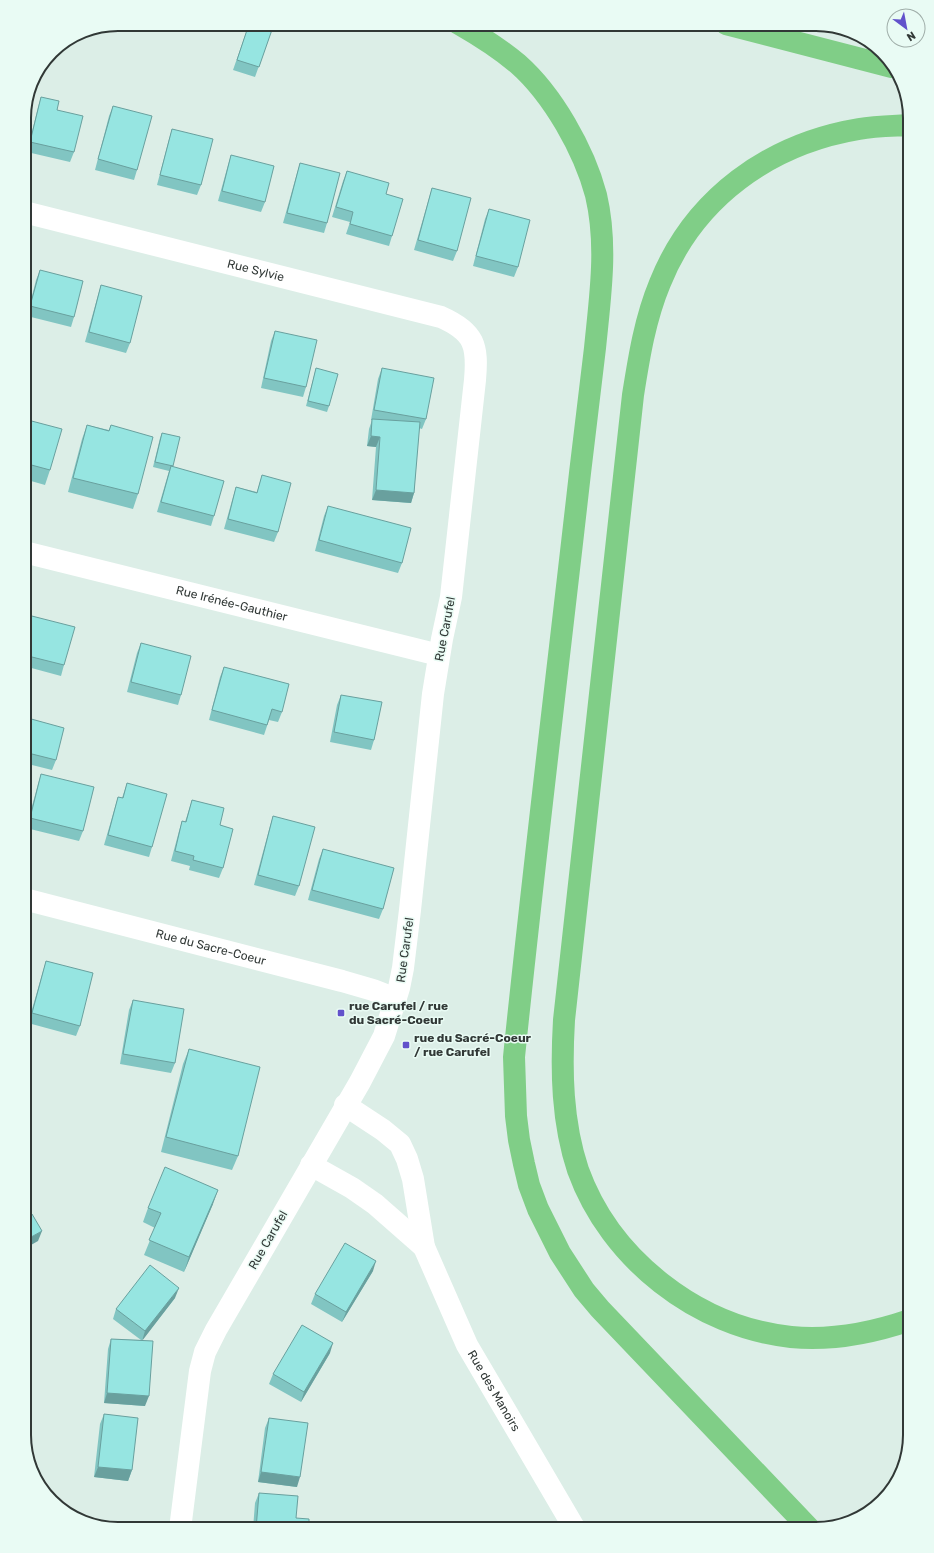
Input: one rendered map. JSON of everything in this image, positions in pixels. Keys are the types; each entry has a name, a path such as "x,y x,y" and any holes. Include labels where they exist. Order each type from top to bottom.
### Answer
{"highway":[{"path":"471,31 499,49 520,66 539,85 554,107 579,148 588,169 600,217 602,242 602,289 581,460 514,1057 518,1140 529,1186 544,1222 560,1253 584,1290 622,1332 803,1522"},
{"path":"753,31 884,65"},
{"path":"903,126 859,129 832,136 788,151 757,166 716,198 698,218 670,260 660,283 649,314 641,346 633,395 564,1020 562,1056 566,1119 579,1170 604,1221 616,1238 640,1265 662,1284 684,1299 717,1317 762,1332 792,1337 842,1336 870,1332 903,1322"}],"street":[{"name":"Rue Sylvie","path":"31,214 441,317 461,328 468,335 475,348"},
{"name":"Rue Carufel","path":"181,1522 200,1371 205,1352 216,1330 311,1164 360,1082 384,1036 396,999 403,968 438,655 451,597 475,380 475,348"},
{"name":"Rue Irénée-Gauthier","path":"31,554 438,655"},
{"name":"Rue du Sacre-Coeur","path":"31,901 342,981 373,990 396,999"},
{"name":"Rue des Manoirs","path":"345,1105 383,1130 400,1144 407,1159 413,1179 424,1247 467,1344 571,1522"},
{"name":"Rue des Manoirs","path":"311,1164 352,1188 375,1204 424,1247"}],"building":[{"path":"247,31 272,31 259,67 237,60"},
{"path":"41,97 59,101 57,110 83,116 74,152 31,142"},
{"path":"113,106 152,116 137,170 98,159"},
{"path":"172,129 213,139 201,185 160,175"},
{"path":"231,155 274,166 265,202 222,191"},
{"path":"300,163 340,173 327,223 287,213"},
{"path":"347,171 389,183 386,194 403,199 392,236 350,224 353,212 336,207"},
{"path":"432,188 471,198 457,251 418,240"},
{"path":"489,209 530,220 518,267 476,256"},
{"path":"40,270 83,281 74,317 31,306"},
{"path":"101,285 142,296 130,343 89,332"},
{"path":"275,331 317,340 306,387 264,378"},
{"path":"316,368 338,374 329,406 308,401"},
{"path":"382,368 434,378 426,419 374,410"},
{"path":"372,419 420,422 414,493 376,490 380,437 371,436"},
{"path":"31,421 62,429 50,470 31,465"},
{"path":"87,425 109,431 111,425 153,437 138,494 73,478"},
{"path":"162,433 180,437 173,466 155,462"},
{"path":"171,466 224,481 214,516 161,502"},
{"path":"262,475 291,483 278,532 228,519 236,487 257,493"},
{"path":"328,506 411,528 402,563 319,540"},
{"path":"31,616 75,627 64,665 31,657"},
{"path":"141,643 191,656 181,695 131,682"},
{"path":"224,667 289,684 282,712 272,709 267,725 212,710"},
{"path":"341,695 382,702 374,740 334,732"},
{"path":"31,719 64,728 56,760 31,754"},
{"path":"41,774 94,787 83,831 31,818"},
{"path":"127,783 167,794 152,847 108,835 118,797 123,798"},
{"path":"192,800 224,808 220,825 233,829 223,868 193,860 194,856 175,851 182,821 186,822"},
{"path":"273,816 315,827 299,886 258,875"},
{"path":"323,849 394,868 383,909 312,890"},
{"path":"46,961 93,973 80,1026 32,1013"},
{"path":"133,1000 184,1009 175,1063 123,1054"},
{"path":"189,1049 260,1067 238,1156 166,1137"},
{"path":"165,1167 218,1190 189,1257 149,1240 161,1213 148,1208"},
{"path":"31,1215 42,1231 31,1237"},
{"path":"345,1243 376,1261 346,1312 315,1294"},
{"path":"150,1265 179,1288 145,1331 116,1309"},
{"path":"302,1325 333,1343 304,1392 273,1374"},
{"path":"111,1339 153,1341 149,1396 107,1393"},
{"path":"104,1414 138,1418 132,1470 98,1467"},
{"path":"269,1418 308,1423 300,1477 261,1472"},
{"path":"259,1493 298,1496 296,1518 309,1519 309,1522 257,1522"}],"place":[{"name":"rue Carufel / rue du Sacré-Coeur","path":"341,1013"},
{"name":"rue du Sacré-Coeur / rue Carufel","path":"406,1045"}]}
